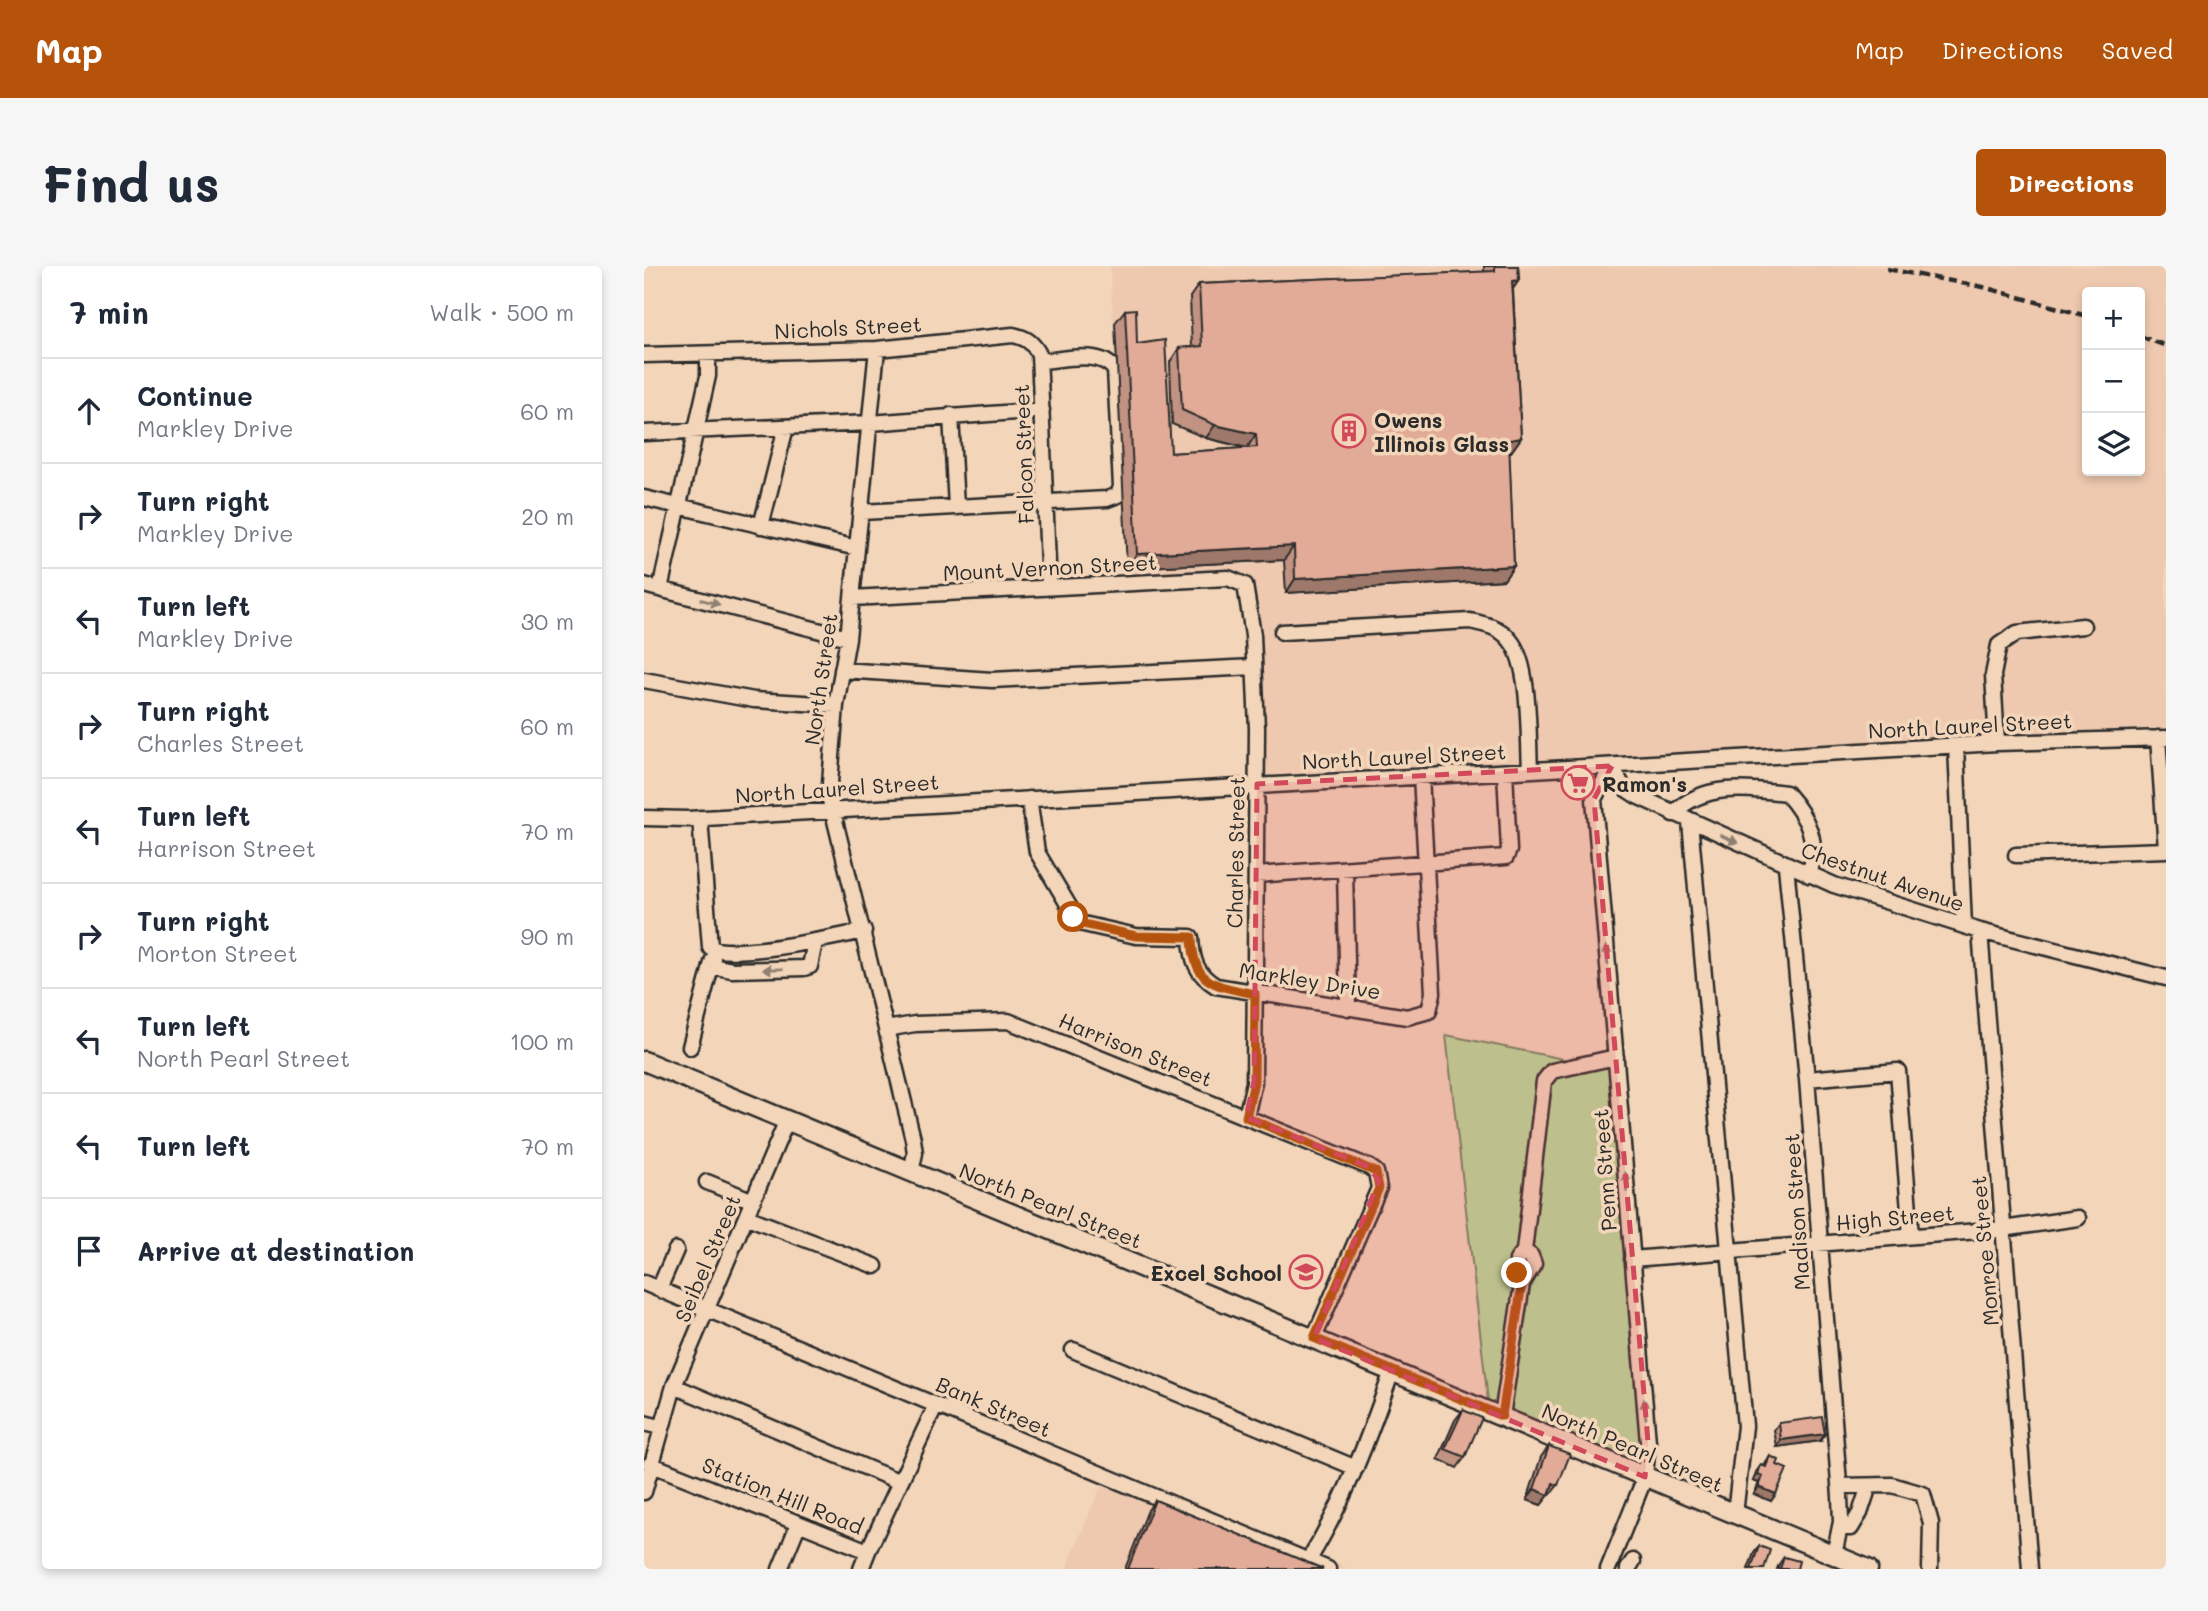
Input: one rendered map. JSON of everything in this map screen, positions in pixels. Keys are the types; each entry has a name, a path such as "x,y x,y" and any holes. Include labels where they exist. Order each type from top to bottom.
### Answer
{"main road":[{"name":"North Pearl Street","path":"644,1061 1868,1569"}],"street":[{"name":"Nichols Street","path":"644,355 877,349 1013,335 1033,343 1040,361"},
{"name":"North Street","path":"877,349 848,638 836,705 829,796 914,1139 915,1153 911,1172"},
{"path":"660,589 708,376 708,355"},
{"path":"861,512 1107,499 1118,495 1121,487 1115,370 1108,360 1098,358 1040,361"},
{"name":"Falcon Street","path":"1040,361 1049,587"},
{"path":"644,433 870,423 1042,410"},
{"path":"951,415 956,507"},
{"path":"761,526 786,427"},
{"path":"644,498 857,548"},
{"name":"Mount Vernon Street","path":"852,598 1228,578 1246,588"},
{"path":"644,585 848,638"},
{"name":"Charles Street","path":"1246,588 1254,667 1256,785 1254,1082 1246,1117"},
{"path":"1282,632 1470,621 1491,626 1510,639 1519,659 1530,770"},
{"path":"1997,743 1993,675 1999,645 2017,633 2083,626"},
{"path":"842,670 992,680 1254,667"},
{"path":"644,680 754,700 836,705"},
{"path":"2016,855 2166,850 2162,738"},
{"name":"North Laurel Street","path":"644,817 700,818 1997,743 2162,738"},
{"path":"1956,746 1964,926"},
{"name":"Chestnut Avenue","path":"1612,766 1623,787 1673,814 1808,875 1980,931 2166,978"},
{"name":"Penn Street","path":"1608,1569 1645,1477 1648,1442 1594,799 1612,766"},
{"path":"1256,875 1426,865 1506,857 1509,850 1505,772"},
{"name":"Markley Drive","path":"1029,799 1037,852 1079,923 1136,936 1192,937 1195,967 1205,979 1216,986 1407,1017 1429,1011 1433,993 1422,776"},
{"path":"1673,814 1687,799 1710,792 1747,788 1786,793 1804,814 1811,836 1815,857 1808,875"},
{"path":"700,818 708,935 710,947 715,951 815,942 863,931"},
{"path":"1690,822 1745,1426 1735,1514"},
{"name":"Madison Street","path":"1786,866 1807,1079 1839,1486 1840,1528 1834,1555"},
{"path":"1345,870 1348,1008"},
{"name":"Monroe Street","path":"1980,931 2030,1569"},
{"path":"711,965 732,970 804,968 810,965 815,942"},
{"path":"690,1047 715,951"},
{"name":"Harrison Street","path":"886,1029 915,1024 1008,1021 1376,1172 1379,1188 1314,1338"},
{"path":"1502,1416 1522,1283 1534,1264 1531,1256 1524,1251 1544,1081 1552,1071 1616,1057"},
{"path":"1807,1079 1898,1072 1911,1236"},
{"name":"Seibel Street","path":"644,1492 660,1427 674,1386 787,1121"},
{"path":"707,1182 754,1201"},
{"path":"747,1217 875,1266"},
{"name":"High Street","path":"1632,1259 2003,1228 2078,1218"},
{"path":"659,1289 676,1250"},
{"name":"Bank Street","path":"644,1283 1328,1569"},
{"path":"1073,1350 1356,1468"},
{"path":"1308,1561 1356,1468 1392,1371"},
{"path":"674,1386 900,1482"},
{"name":"Station Hill Road","path":"650,1464 867,1551 936,1405"},
{"path":"644,1423 660,1427"},
{"path":"1839,1486 1892,1485 1923,1494 1931,1523 1930,1569"},
{"path":"1840,1528 1851,1528 1860,1513 1869,1486"},
{"path":"780,1569 798,1525"},
{"path":"861,1569 867,1551"}],"highlighted area":[{"path":"1612,766 1594,799 1648,1442 1645,1477 1314,1338 1379,1181 1369,1167 1246,1117 1254,1082 1257,784"}],"shaded area":[{"path":"2166,266 2166,738 1257,784 1248,591 1228,578 1128,583 1110,267"},
{"path":"1108,1469 1349,1569 1066,1569"}],"green space":[{"path":"1446,1035 1617,1070 1645,1477 1489,1410"}],"building":[{"name":"Owens Illinois Glass","path":"1495,266 1518,266 1519,280 1512,281 1521,438 1509,440 1514,566 1295,579 1294,546 1137,554 1125,310 1136,309 1137,344 1165,340 1171,453 1257,447 1256,434 1215,425 1182,410 1179,348 1202,346 1199,284 1495,271"},
{"path":"1463,1410 1482,1418 1465,1457 1445,1449"},
{"path":"1822,1417 1825,1434 1781,1440 1779,1423"},
{"path":"1549,1446 1570,1454 1558,1485 1553,1483 1549,1495 1534,1489"},
{"path":"1770,1456 1779,1460 1777,1465 1787,1469 1776,1494 1759,1487 1763,1476 1758,1474 1761,1465 1766,1467"},
{"path":"1155,1500 1323,1569 1128,1569"},
{"path":"1759,1546 1770,1550 1764,1569 1751,1569"},
{"path":"1784,1557 1799,1561 1797,1569 1780,1569"}],"railway":[{"path":"1887,269 1983,287 2082,315"},
{"path":"2145,338 2166,346"}],"place":[{"name":"Owens Illinois Glass","path":"1349,431"},
{"name":"Ramon's","path":"1578,783"},
{"name":"Excel School","path":"1306,1272"}],"route":[{"path":"1073,917 1079,923 1136,936 1192,937 1195,967 1205,979 1216,986 1255,994 1254,1082 1246,1117 1376,1172 1379,1188 1314,1338 1502,1416 1522,1283 1517,1273"}]}
